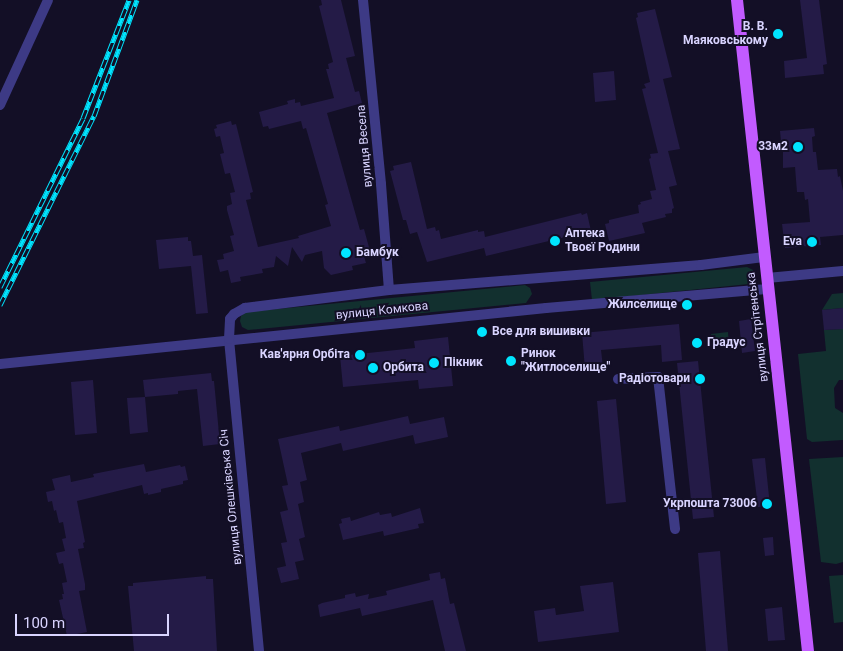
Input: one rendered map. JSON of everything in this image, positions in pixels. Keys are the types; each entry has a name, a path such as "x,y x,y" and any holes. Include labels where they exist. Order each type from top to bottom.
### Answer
{"main road":[{"name":"вулиця Стрітенська","path":"737,0 808,651"}],"street":[{"path":"1,100 48,0"},
{"name":"вулиця Весела","path":"363,0 381,184 388,290"},
{"name":"вулиця Комкова","path":"230,319 239,310 245,308 388,290 701,265 764,257"},
{"name":"вулиця Комкова","path":"0,364 767,284 843,271"},
{"name":"вулиця Олешківська Січ","path":"230,319 229,340 260,651"},
{"path":"618,379 658,376 675,529"}],"green space":[{"path":"747,267 753,270 755,275 749,284 592,300 590,282"},
{"path":"525,285 530,288 532,294 526,303 248,330 242,327 240,321 241,316 246,312"},
{"path":"843,293 843,308 822,310 832,294"},
{"path":"843,329 843,380 839,380 834,388 835,408 843,413 843,440 812,442 807,439 798,354 826,351 824,330"},
{"path":"728,332 729,346 713,347 711,334"},
{"path":"843,457 843,562 836,564 821,562 809,459"},
{"path":"843,575 843,622 834,623 829,576"}],"building":[{"path":"321,0 341,0 355,56 346,58 355,92 359,91 362,103 327,113 360,230 364,229 370,251 363,253 366,263 352,266 353,270 331,275 324,268 322,251 305,255 302,262 292,247 288,266 276,256 274,267 262,269 263,273 240,277 241,281 231,283 228,270 220,272 217,260 224,259 223,254 234,251 230,236 234,235 227,206 232,204 230,193 235,192 230,173 225,174 220,154 224,153 220,136 216,137 214,129 217,128 216,125 231,121 232,125 236,124 253,192 250,193 251,199 246,200 258,247 299,238 298,236 331,226 325,205 328,204 306,128 303,129 301,121 269,129 268,126 263,127 259,112 288,104 287,101 295,99 295,103 300,102 301,106 334,98 326,69 329,69 328,64 333,62 319,6 322,5"},
{"path":"800,0 819,0 827,64 823,65 824,74 785,78 784,61 807,58"},
{"path":"655,9 672,77 663,79 680,149 668,151 677,185 669,187 674,208 672,213 665,214 666,217 642,223 645,233 609,241 605,224 609,223 609,220 639,213 638,205 641,204 640,202 652,199 650,191 656,190 649,159 651,158 650,154 658,153 642,89 646,88 644,84 650,82 636,18 638,17 637,13"},
{"path":"614,71 616,100 595,102 593,73"},
{"path":"814,128 815,136 812,137 813,152 816,152 818,170 837,169 838,177 840,176 843,191 843,235 820,237 821,245 785,248 782,224 810,222 808,199 805,200 804,192 797,192 795,167 783,168 783,141 781,141 780,131"},
{"path":"411,162 427,229 435,227 436,231 439,230 441,239 478,230 478,232 484,231 485,237 581,213 582,215 587,213 591,231 486,256 484,248 427,262 417,232 410,234 406,220 403,220 390,171 394,170 393,166"},
{"path":"188,237 188,241 191,241 193,256 202,255 208,313 196,314 191,266 159,269 156,240"},
{"path":"843,308 843,329 824,330 822,310"},
{"path":"751,319 755,351 742,353 739,321"},
{"path":"679,324 682,360 662,362 661,345 601,350 603,367 585,369 582,333"},
{"path":"448,337 453,386 419,389 418,380 343,387 340,356 415,348 414,341"},
{"path":"698,361 714,517 693,519 677,363"},
{"path":"211,373 212,381 214,381 220,444 203,446 197,389 178,391 178,394 145,397 143,380"},
{"path":"93,380 97,433 75,435 71,382"},
{"path":"145,397 148,432 130,434 127,398"},
{"path":"616,399 626,502 606,504 597,401"},
{"path":"408,416 410,424 444,417 448,437 415,444 413,435 343,451 341,443 301,453 307,480 300,482 304,502 298,504 305,537 299,539 304,560 295,562 299,579 281,583 277,568 286,566 281,543 287,542 280,512 288,510 282,486 288,485 278,439 339,426 340,431"},
{"path":"765,458 770,506 758,507 752,459"},
{"path":"144,464 146,472 180,465 181,467 185,466 188,480 183,481 183,484 161,489 161,492 148,495 148,493 144,494 142,485 77,501 85,542 83,543 84,548 78,549 85,584 85,590 79,591 87,632 67,636 59,600 63,599 62,594 64,594 62,583 67,582 63,563 59,564 56,553 65,551 62,539 66,538 63,522 59,523 56,510 54,511 52,501 48,502 46,492 55,490 52,479 70,475 71,482 94,477 93,474"},
{"path":"420,508 424,523 418,524 419,528 384,536 383,531 343,540 339,524 342,523 341,519 350,517 351,521 379,512 380,515 391,513 392,517"},
{"path":"773,537 774,555 765,556 763,538"},
{"path":"720,551 728,651 706,651 698,553"},
{"path":"440,572 441,579 445,578 450,604 454,603 466,651 445,651 433,600 362,616 360,608 320,617 318,605 322,603 345,598 345,595 355,593 356,597 369,594 368,599 387,595 386,591 430,580 429,574"},
{"path":"206,576 206,579 213,579 217,651 134,651 128,586 133,586 133,583"},
{"path":"613,582 619,632 538,642 534,611 555,608 556,615 584,611 580,586"},
{"path":"782,607 785,640 768,641 765,609"}],"railway":[{"path":"0,287 83,118 129,0"},
{"path":"0,305 94,116 137,0"}],"place":[{"name":"В. В. Маяковському","path":"778,34"},
{"name":"33м2","path":"798,147"},
{"name":"Аптека Твоєї Родини","path":"555,241"},
{"name":"Eva","path":"812,242"},
{"name":"Бамбук","path":"346,253"},
{"name":"Жилселище","path":"687,305"},
{"name":"Все для вишивки","path":"482,332"},
{"name":"Градус","path":"697,343"},
{"name":"Кав'ярня Орбіта","path":"360,355"},
{"name":"Ринок \"Житлоселище\"","path":"511,361"},
{"name":"Пікник","path":"434,363"},
{"name":"Орбита","path":"373,368"},
{"name":"Радіотовари","path":"700,379"},
{"name":"Укрпошта 73006","path":"767,504"}]}
